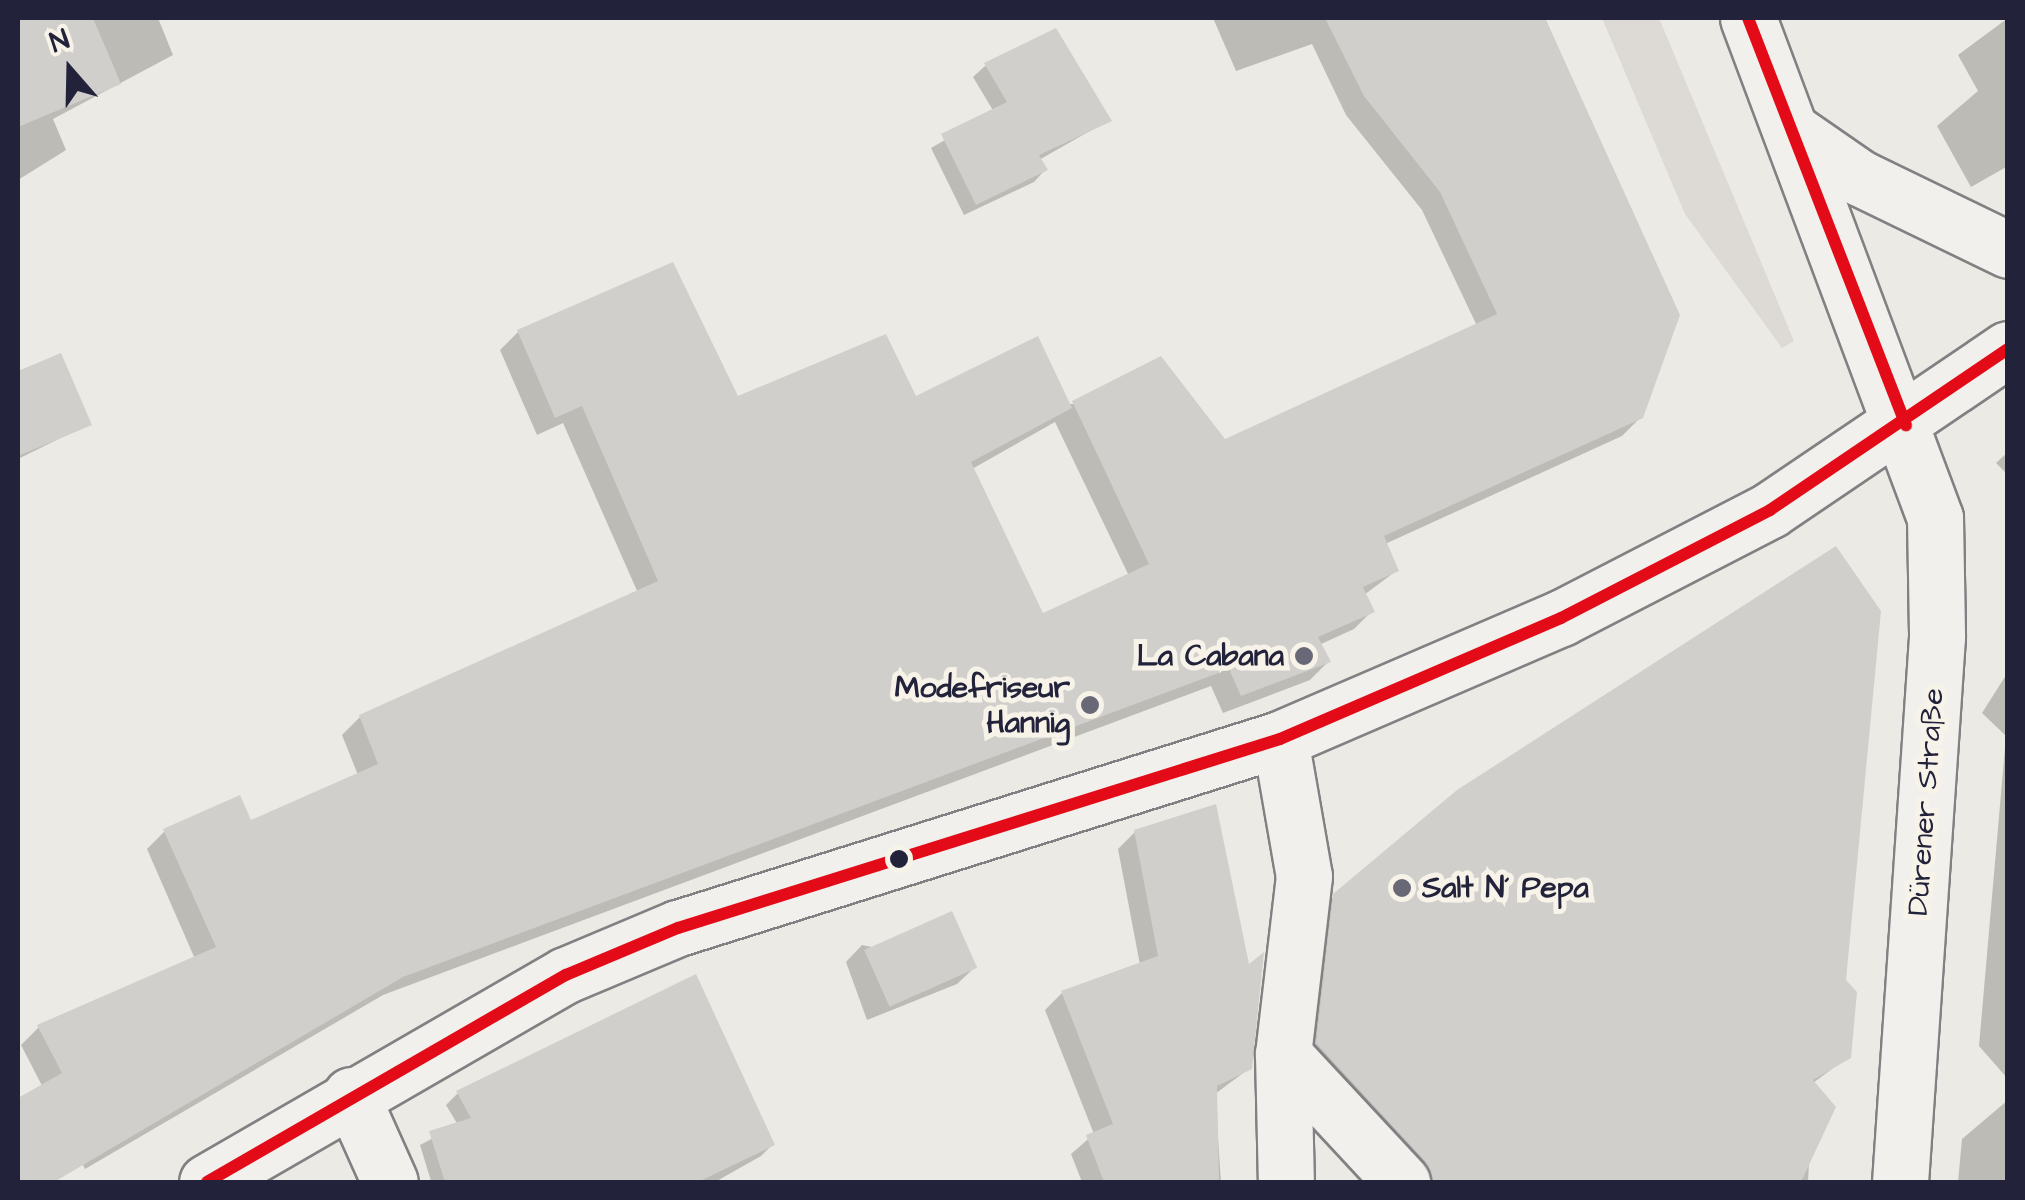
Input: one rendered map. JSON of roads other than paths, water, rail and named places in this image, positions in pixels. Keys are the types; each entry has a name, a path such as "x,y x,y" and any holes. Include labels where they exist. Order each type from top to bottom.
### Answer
{"street":[{"name":"Dürener Straße","path":"1748,18 1906,425 1935,518 1938,636 1900,1182"},
{"path":"1792,130 1860,178 2008,250"},
{"path":"207,1182 350,1096 566,975 678,928 1280,739 1560,618 1770,510 1906,425 2008,349"},
{"path":"1280,739 1304,876 1283,1054 1286,1182"},
{"path":"1283,1054 1402,1182"},
{"path":"350,1096 390,1182"}],"place":[{"name":"La Cabana","path":"1304,656"},
{"name":"Modefriseur Hannig","path":"1090,705"},
{"name":"Salt N´ Pepa","path":"1402,888"}]}
